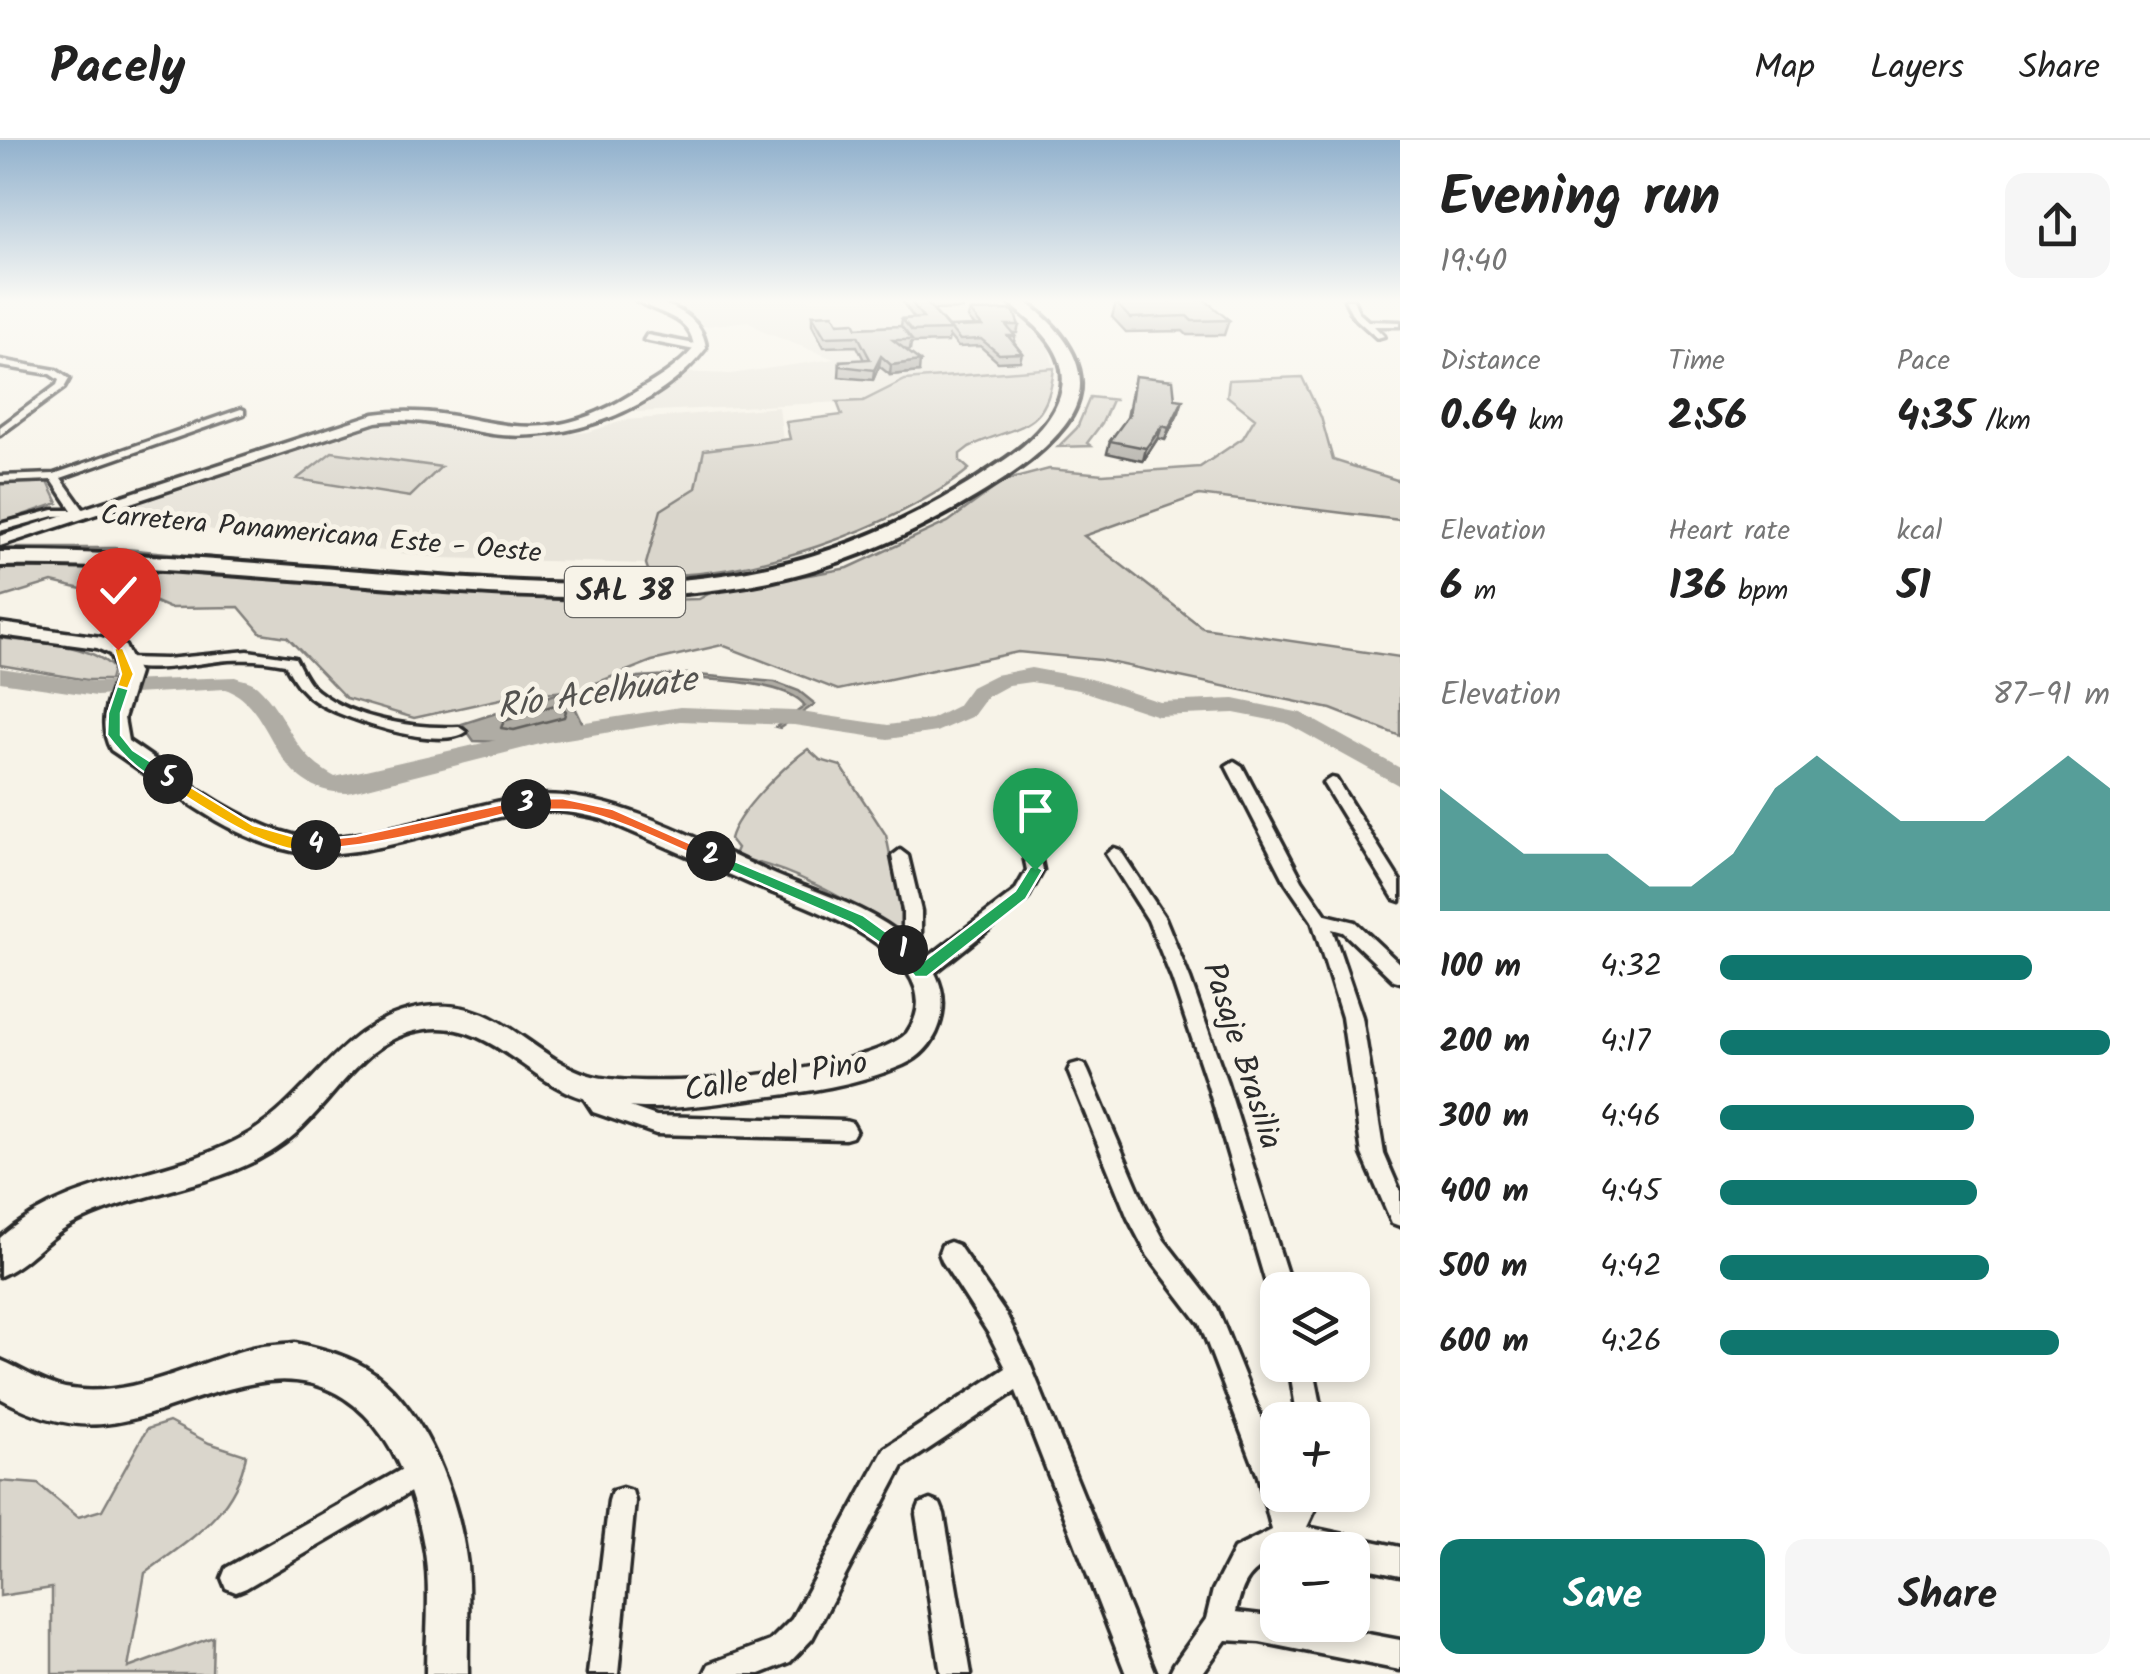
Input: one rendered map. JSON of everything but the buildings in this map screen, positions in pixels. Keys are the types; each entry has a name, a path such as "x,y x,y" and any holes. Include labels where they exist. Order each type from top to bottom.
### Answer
{"highway":[{"name":"Carretera Panamericana Este - Oeste","path":"0,543 167,548 572,586 684,580 803,559 867,538 916,514 1002,460 1044,424 1060,396 1062,372"},
{"name":"Carretera Panamericana Este - Oeste","path":"0,558 138,560 580,593 680,589 795,569 862,548 913,526 1004,469 1052,430 1063,416 1071,394 1070,372"}],"main road":[{"path":"0,543 80,513 386,416 418,415 521,434 578,428 622,408 674,372"},
{"path":"0,630 101,643 118,650 126,668 114,713 114,735 128,753 234,821 280,840 335,844 528,804 582,806 608,812 857,919 916,965"},
{"name":"Calle del Pino","path":"0,1260 41,1225 88,1199 216,1163 260,1143 292,1116 353,1050 396,1024 436,1016 477,1021 504,1033 565,1078 586,1086 667,1095 845,1071 904,1052 919,1039 930,1005 916,965"},
{"path":"0,1378 53,1401 108,1408 153,1400 254,1365 312,1360 328,1365 374,1395 395,1420 422,1471 446,1556 447,1674"}],"street":[{"path":"0,432 62,386 64,379 51,372"},
{"path":"0,479 55,478 242,412"},
{"path":"55,478 80,513"},
{"path":"0,528 53,513 80,513"},
{"path":"126,668 163,666 224,654 271,656 290,662 306,688 371,720 423,734 459,732"},
{"path":"1234,766 1295,883 1320,920 1352,1017 1372,1154 1400,1216"},
{"path":"1331,783 1400,895"},
{"path":"900,856 912,911 916,965 1020,895 1035,870 1031,851"},
{"name":"Pasaje Brasilia","path":"1114,854 1156,918 1181,980 1274,1272"},
{"path":"1320,920 1349,928 1400,975"},
{"path":"1078,1071 1136,1211 1156,1248 1209,1316 1270,1476 1286,1532"},
{"path":"586,1086 600,1106 656,1125 846,1130"},
{"path":"950,1253 998,1324 1021,1373 1141,1674"},
{"path":"719,1674 780,1652 802,1629 894,1457 1021,1373"},
{"path":"236,1578 422,1471"},
{"path":"603,1674 622,1501"},
{"path":"930,1514 956,1674"},
{"path":"1184,1674 1220,1625 1227,1590 1244,1559 1260,1551"},
{"path":"1370,1554 1400,1561"},
{"path":"1220,1625 1260,1628 1400,1655"}],"shaded area":[{"path":"679,372 1009,372 905,380 863,401 635,412"},
{"path":"1053,372 1045,404 1037,415 1016,429 969,447 960,454 960,461 969,469 903,511 861,530 771,560 686,574 649,573 646,564 661,510 696,488 704,450 790,439 786,422 842,415 837,402 863,401 905,380"},
{"path":"1302,377 1321,417 1333,460 1400,481 1400,520 1199,495 1084,536 1203,628 1400,657 1400,736 1331,709 1100,660 1018,652 838,690 722,645 652,661 581,689 505,698 414,718 346,698 287,637 261,633 239,607 169,608 137,594 94,592 52,582 0,598 0,566 92,563 586,602 699,599 712,592 848,568 948,522 1004,481 1049,469 1103,474 1200,467 1243,438 1255,418 1227,396 1229,380"},
{"path":"1090,397 1117,400 1112,400 1087,443 1091,446 1058,447 1077,428"},
{"path":"779,407 783,441 704,450 696,488 661,511 646,564 442,558 217,531 125,509 373,427 419,418 528,438 588,432 626,420"},
{"path":"332,452 441,467 410,497 297,479"},
{"path":"0,480 47,480 58,503 0,523"},
{"path":"0,548 115,548 314,567 0,555"},
{"path":"0,638 90,653 113,668 110,680 87,680 0,665"},
{"path":"808,749 820,760 841,766 886,835 904,923 902,933 799,877 733,857 737,848 730,839 741,816"},
{"path":"169,1422 209,1443 246,1455 241,1475 221,1509 194,1536 145,1573 128,1668 213,1637 212,1674 52,1674 52,1588 0,1596 0,1481 38,1484 78,1517 102,1510 147,1429"}],"water":[{"path":"687,674 775,682 799,691 815,704 780,728 776,727 805,706 794,696 775,689 724,680 648,680 572,701 584,726 499,742 474,741 462,724 562,692 571,696 638,677"}],"waterway":[{"name":"Río Acelhuate","path":"0,675 96,689 227,682 248,689 290,752 309,773 331,785 348,785 548,735 680,714 794,718 888,732 936,725 965,711 979,692 1003,680 1031,675 1083,684 1158,709 1234,706 1293,718 1400,778"}],"route":[{"path":"118,650 128,674 114,713 114,735 120,745 234,821 295,844 356,842 528,804 562,802 582,806 608,812 857,919 885,935 912,958 921,972 1020,895 1035,870"}]}
